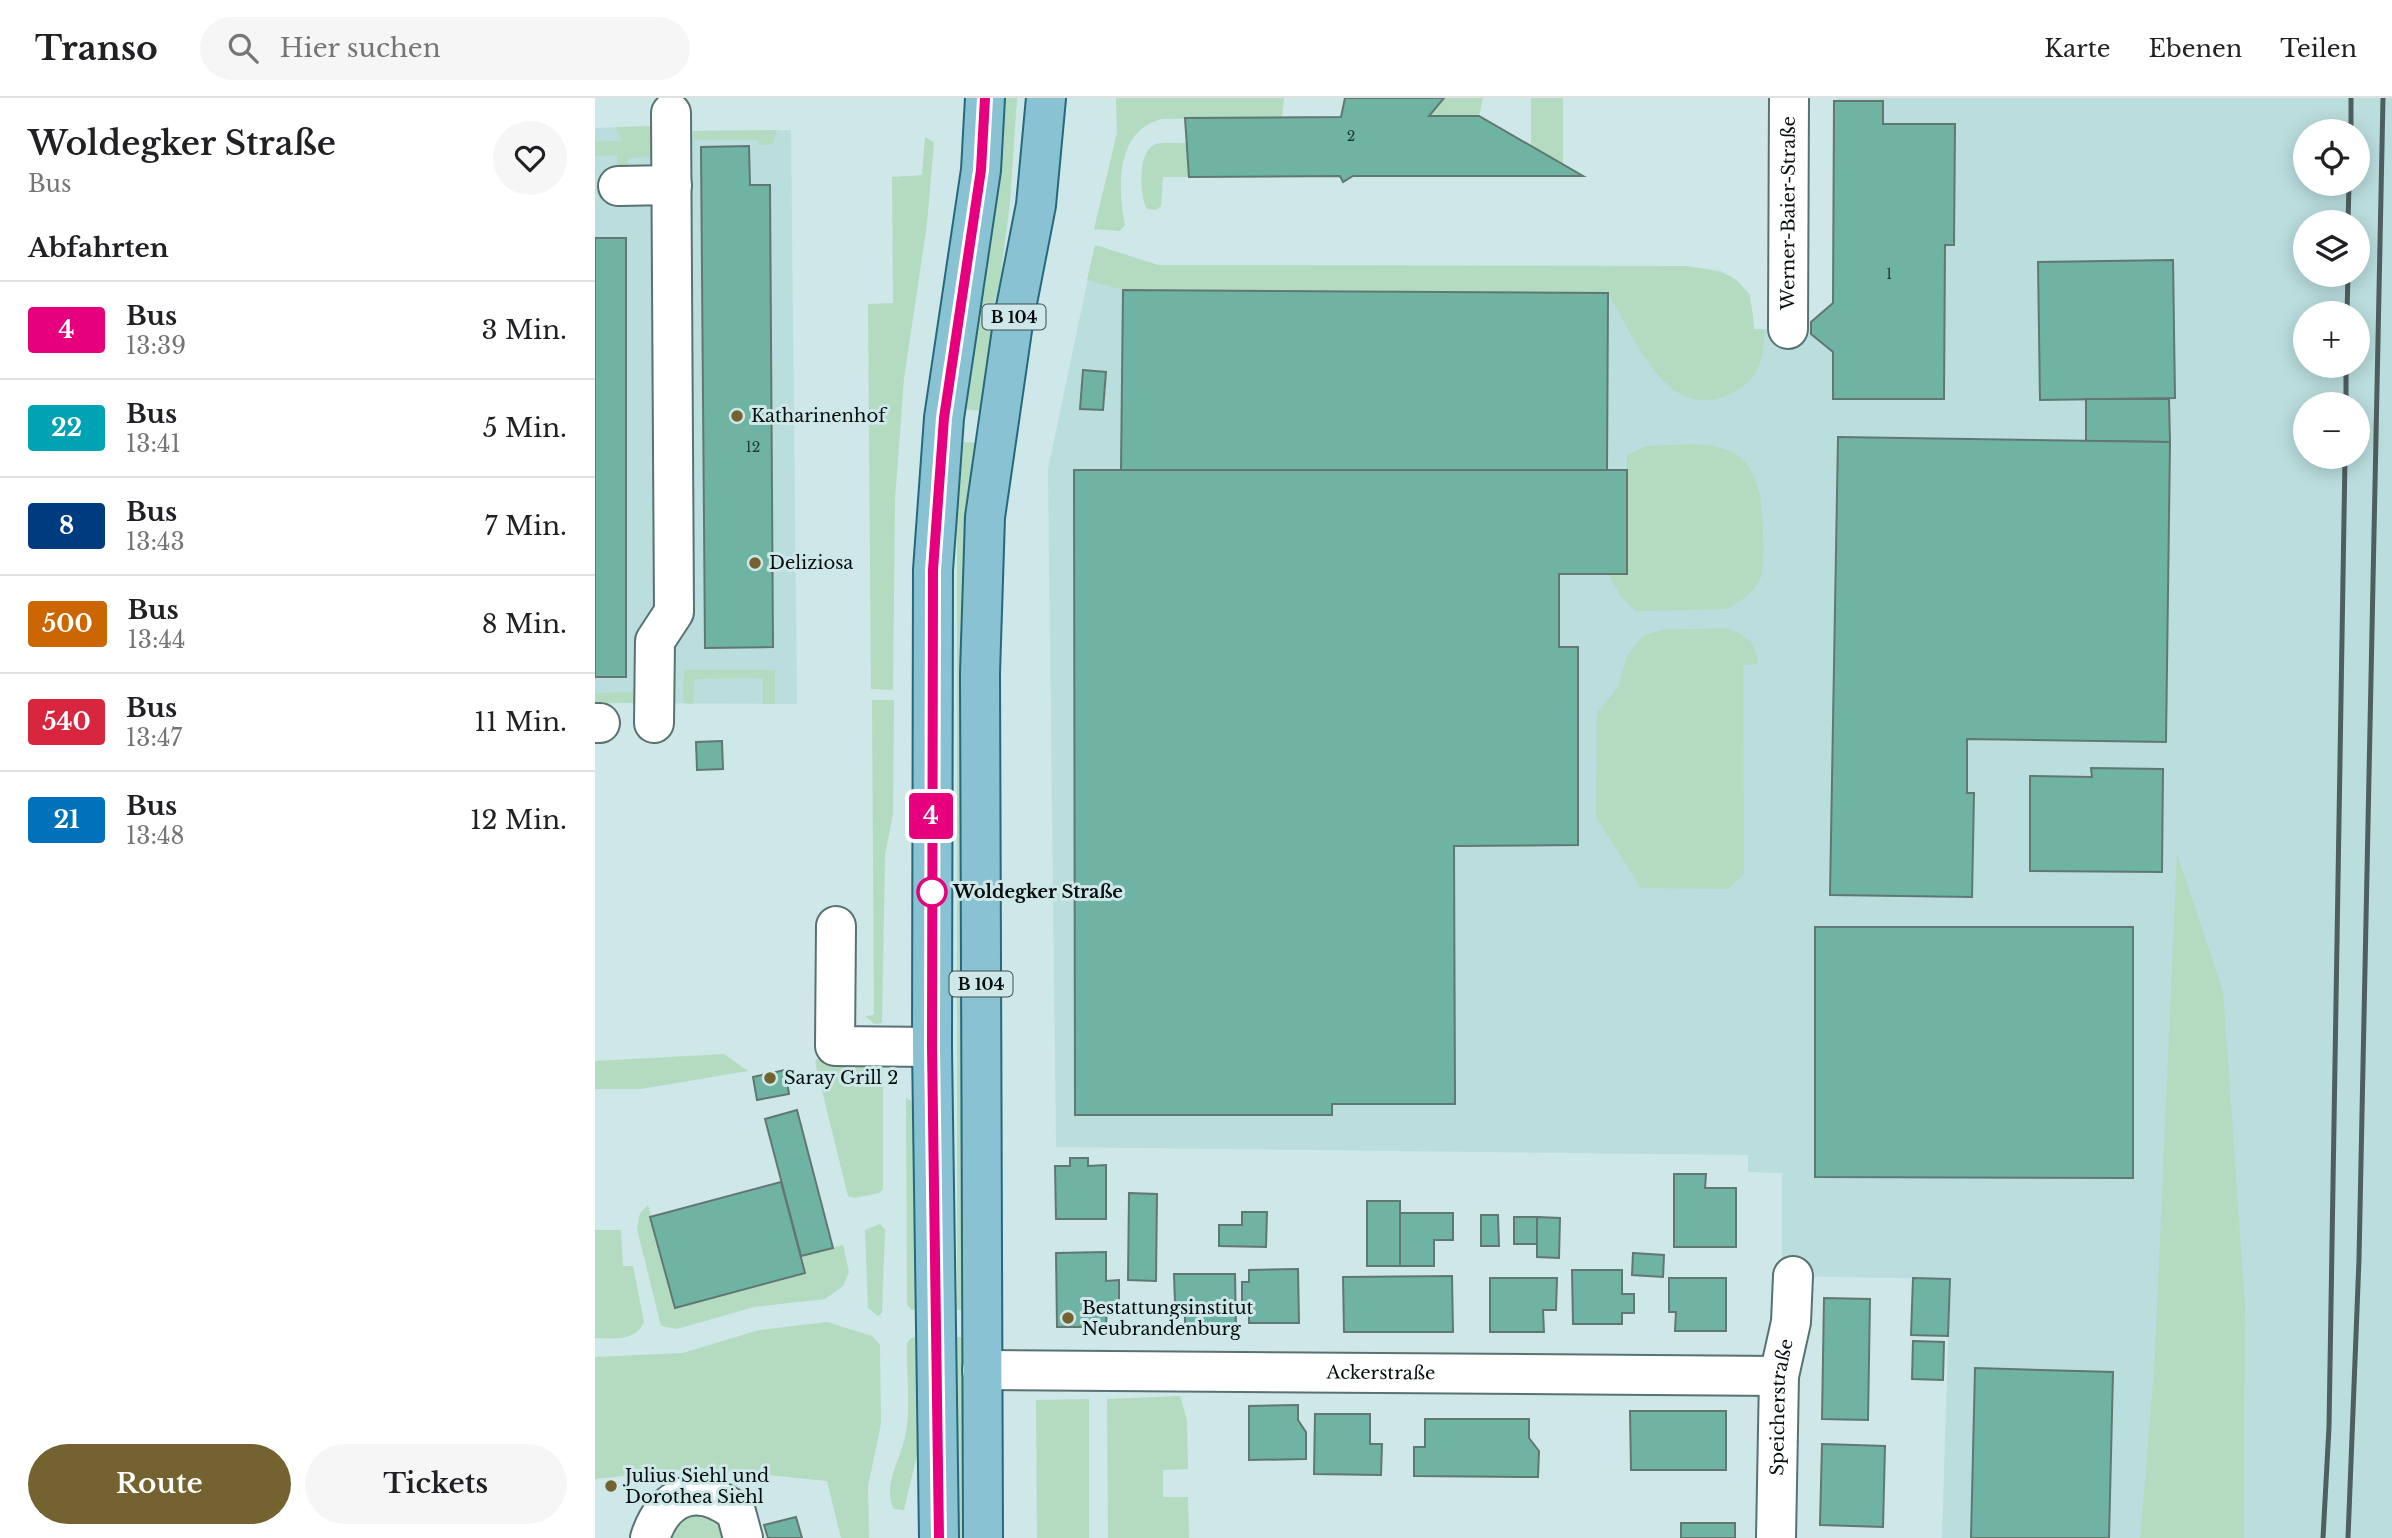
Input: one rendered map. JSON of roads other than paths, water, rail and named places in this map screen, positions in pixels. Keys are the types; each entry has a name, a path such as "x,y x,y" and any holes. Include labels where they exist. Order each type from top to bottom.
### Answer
{"main road":[{"name":"B 104","path":"939,1538 932,1047 933,570 944,418 981,170 985,98"},
{"name":"B 104","path":"983,1538 980,673 985,517 1013,323 1036,205 1046,98"}],"street":[{"name":"Werner-Baier-Straße","path":"1788,329 1789,98"},
{"path":"654,723 655,641 674,612 671,113"},
{"path":"618,186 672,185"},
{"path":"836,926 835,1046 932,1047"},
{"name":"Speicherstraße","path":"1776,1538 1779,1376 1791,1322 1793,1276"},
{"name":"Ackerstraße","path":"982,1370 1779,1376"},
{"path":"650,1538 658,1515 673,1502 693,1495 710,1495 736,1512 743,1538"}],"railway":[{"path":"2351,98 2351,119"},
{"path":"2348,1538 2359,1259 2383,98"},
{"path":"2348,210 2349,196"},
{"path":"2347,301 2348,287"},
{"path":"2346,378 2346,392"},
{"path":"2323,1538 2329,1427 2345,469"}],"place":[{"name":"Katharinenhof","path":"737,416"},
{"name":"Deliziosa","path":"755,563"},
{"name":"Woldegker Straße","path":"932,892"},
{"name":"Saray Grill 2","path":"770,1078"},
{"name":"Bestattungsinstitut Neubrandenburg","path":"1068,1318"},
{"name":"Julius Siehl und Dorothea Siehl","path":"611,1486"}]}
